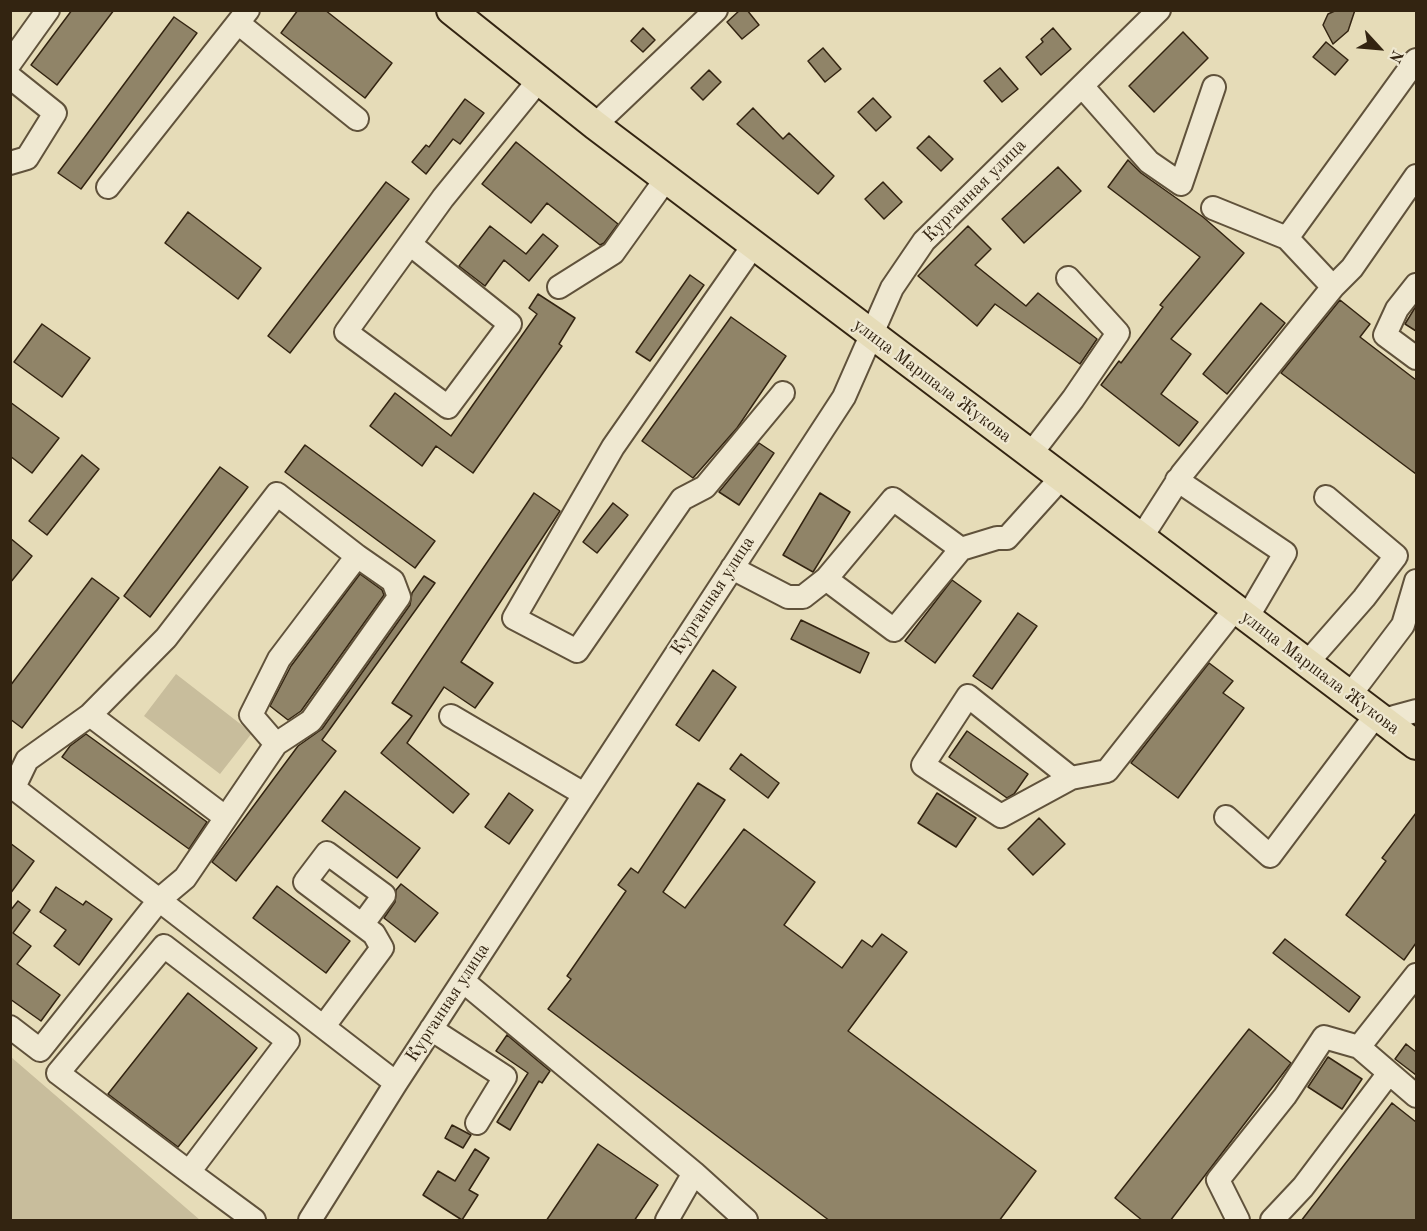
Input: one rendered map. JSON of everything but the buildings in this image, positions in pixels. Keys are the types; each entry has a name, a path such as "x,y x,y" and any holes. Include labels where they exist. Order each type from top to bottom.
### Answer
{"main road":[{"name":"улица Маршала Жукова","path":"451,10 595,125 753,246 1416,745"}],"street":[{"path":"10,63 48,10"},
{"path":"595,125 716,10"},
{"name":"Курганная улица","path":"309,1221 396,1083 844,397 892,288 924,241 1159,10"},
{"path":"108,187 243,17 357,119"},
{"path":"1287,238 1416,60"},
{"path":"10,77 55,113 27,158 10,163"},
{"path":"410,244 510,324 448,407 346,332 443,198 539,80"},
{"path":"1082,86 1149,162 1181,184 1214,87"},
{"path":"1141,538 1177,480 1333,287 1352,268 1416,176"},
{"path":"559,286 613,254 666,179"},
{"path":"1213,208 1287,238 1333,287"},
{"path":"753,246 613,447 514,618 577,651 682,499 705,487 783,393"},
{"path":"1030,454 1118,333 1068,278"},
{"path":"1416,285 1397,309 1385,335 1416,358"},
{"path":"826,579 894,630 961,549 997,538 1007,538 1061,478"},
{"path":"1071,778 968,696 923,765 1001,816 1071,778 1107,771 1241,613 1285,553 1177,480"},
{"path":"10,1027 40,1050 160,899 184,878 276,744 311,722 399,597 393,581 277,494 166,638 90,715 27,760 12,786 160,899 396,1083"},
{"path":"1308,663 1364,598 1396,556 1326,497"},
{"path":"732,568 788,597 803,597 826,579 893,499 961,549"},
{"path":"276,744 251,715 279,659 357,556"},
{"path":"1350,695 1403,625 1416,581"},
{"path":"1226,818 1270,856 1379,717 1416,711"},
{"path":"90,715 225,817"},
{"path":"451,716 584,794"},
{"path":"324,1026 382,948 374,934 362,925"},
{"path":"189,1172 288,1041 164,946 58,1073 189,1172 254,1221"},
{"path":"1359,1047 1416,975"},
{"path":"463,981 694,1173 746,1221"},
{"path":"432,1029 505,1077 477,1123"},
{"path":"1238,1221 1218,1180 1285,1096 1323,1037 1359,1047 1416,1096"},
{"path":"1272,1221 1303,1187 1389,1073"},
{"path":"667,1221 694,1173"}],"shaded area":[{"path":"176,674 252,733 220,774 144,716"},
{"path":"11,1057 200,1220 11,1220"}]}
